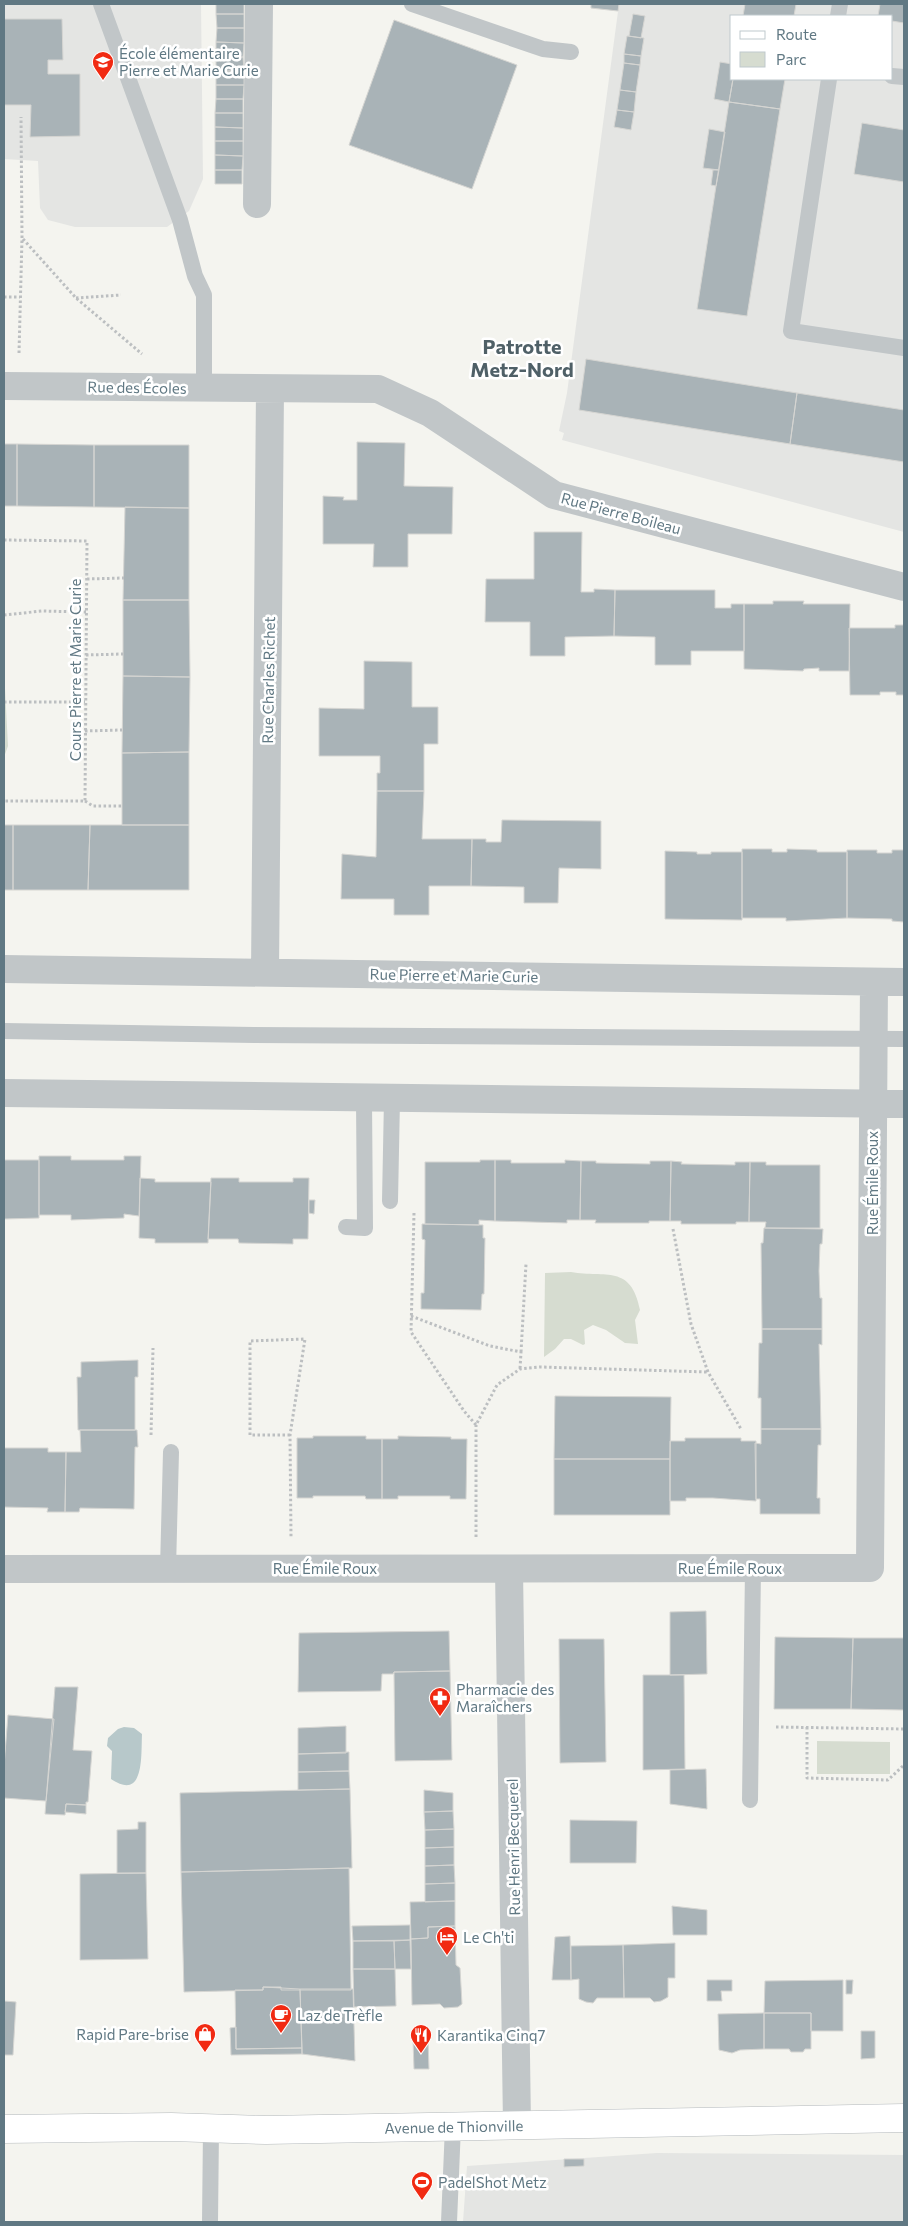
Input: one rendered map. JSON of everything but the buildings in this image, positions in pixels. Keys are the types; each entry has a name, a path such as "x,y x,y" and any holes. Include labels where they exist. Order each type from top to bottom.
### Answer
{"main road":[{"name":"Avenue de Thionville","path":"4,2129 171,2127 266,2130 904,2118"}],"street":[{"path":"257,204 259,4"},
{"name":"Rue des Écoles","path":"11,386 270,389"},
{"name":"Rue Pierre Boileau","path":"270,389 378,389 430,413 554,495 904,587"},
{"name":"Rue Charles Richet","path":"265,972 270,389"},
{"name":"Rue Pierre et Marie Curie","path":"4,969 904,982"},
{"name":"Rue Émile Roux","path":"4,1568 870,1568 874,982"},
{"path":"4,1093 364,1099 904,1104"},
{"name":"Rue Henri Becquerel","path":"509,1568 517,2125"}],"lane":[{"path":"101,4 180,220 195,276 204,295 204,388"},
{"path":"412,4 543,49 571,52"},
{"path":"829,80 791,331 904,348"},
{"path":"4,1031 904,1039"},
{"path":"390,1201 392,1098"},
{"path":"346,1227 365,1228 364,1099"},
{"path":"168,1569 171,1452"},
{"path":"750,1800 754,1568"},
{"path":"449,2222 453,2126"},
{"path":"210,2222 211,2129"}],"path":[{"path":"11,386 20,297 22,238 21,117"},
{"path":"22,238 76,298 148,358 147,387"},
{"path":"76,298 121,295"},
{"path":"4,297 20,297"},
{"name":"Cours Pierre et Marie Curie","path":"4,540 87,541 85,801"},
{"path":"87,578 124,578"},
{"path":"4,615 42,611 86,612"},
{"path":"86,655 123,654"},
{"path":"4,702 85,702"},
{"path":"86,731 122,730"},
{"path":"4,801 85,801 93,806 122,806"},
{"path":"415,1207 411,1332 464,1411 476,1425"},
{"path":"673,1229 691,1324 708,1372 741,1429"},
{"path":"520,1369 526,1264"},
{"path":"412,1316 490,1346 521,1352"},
{"path":"290,1435 250,1435 250,1341 305,1339 290,1435 291,1540"},
{"path":"472,1568 472,1543 476,1537 476,1425 497,1385 520,1369 540,1367 708,1372"},
{"path":"751,1727 904,1729"},
{"path":"807,1728 807,1778 888,1780 904,1765"}],"shaded area":[{"name":"École élémentaire Pierre et Marie Curie","path":"4,4 201,4 203,179 189,211 167,227 75,227 48,220 40,208 38,161 4,159"},
{"path":"619,4 904,4 904,532 562,440 564,433 559,431 567,393"},
{"path":"124,1727 134,1728 142,1734 139,1773 130,1785 122,1785 111,1779 112,1751 107,1746 108,1738 118,1729"},
{"path":"657,2153 904,2155 904,2222 463,2222 467,2166"}],"green space":[{"path":"4,669 8,746 4,757"},
{"path":"571,1272 615,1276 623,1279 630,1286 636,1295 640,1310 635,1320 638,1344 625,1343 606,1330 593,1325 584,1330 585,1344 583,1345 571,1339 564,1339 544,1357 545,1273"},
{"path":"817,1741 890,1742 890,1774 817,1774"}],"place":[{"name":"École élémentaire Pierre et Marie Curie","path":"103,81"},
{"name":"Pharmacie des Maraîchers","path":"440,1717"},
{"name":"Le Ch'ti","path":"447,1956"},
{"name":"Laz de Trèfle","path":"281,2034"},
{"name":"Rapid Pare-brise","path":"205,2053"},
{"name":"Karantika Cinq7","path":"421,2054"},
{"name":"PadelShot Metz","path":"422,2201"}],"district":[{"name":"Patrotte Metz-Nord","path":"522,358"}]}
